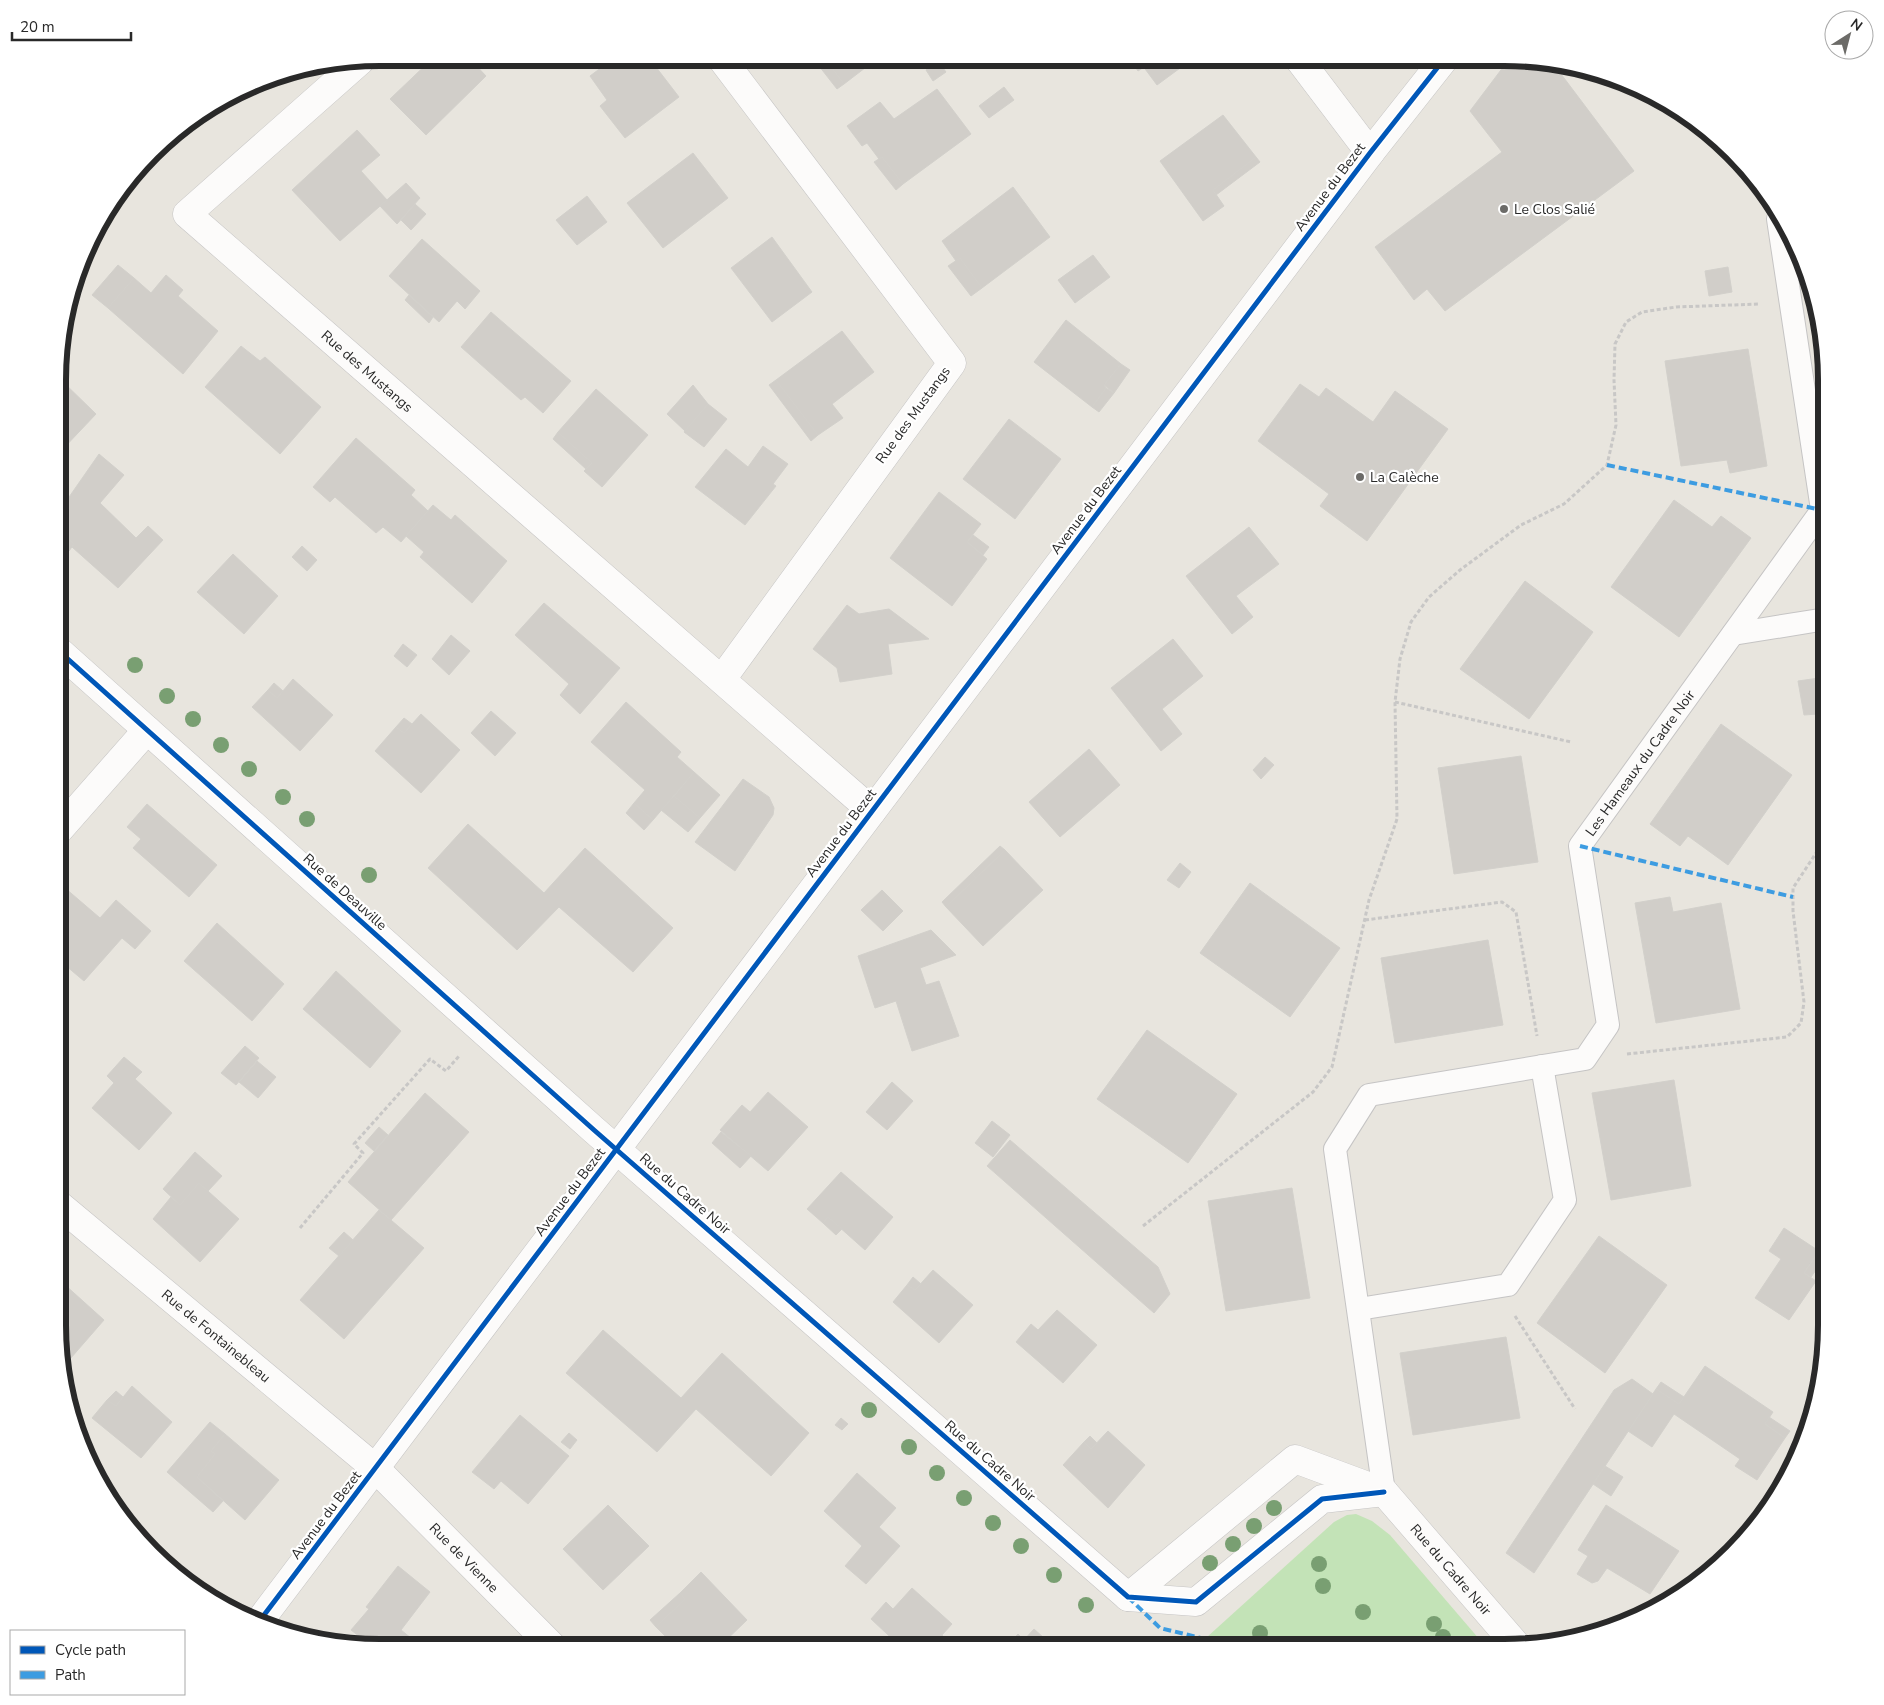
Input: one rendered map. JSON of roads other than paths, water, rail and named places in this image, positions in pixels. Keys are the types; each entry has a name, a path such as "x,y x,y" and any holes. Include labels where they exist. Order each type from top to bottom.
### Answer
{"street":[{"name":"Rue des Mustangs","path":"722,679 952,363 727,66"},
{"path":"1304,66 1370,153"},
{"name":"Avenue du Bezet","path":"263,1616 1370,153 1439,66"},
{"name":"Rue des Mustangs","path":"352,68 187,214 722,679 872,812"},
{"name":"Rue de Deauville","path":"66,657 616,1149"},
{"path":"66,822 147,730"},
{"name":"Rue du Cadre Noir","path":"616,1149 1128,1597 1295,1460 1384,1492 1511,1639"},
{"name":"Rue de Fontainebleau","path":"66,1211 375,1468"},
{"name":"Rue de Vienne","path":"375,1468 545,1639"},
{"path":"1128,1597 1196,1602 1322,1499 1384,1492"}],"lane":[{"path":"1780,232 1818,484"},
{"name":"Les Hameaux du Cadre Noir","path":"1542,1066 1585,1059 1608,1025 1580,846 1818,516"},
{"path":"1733,634 1818,620"},
{"path":"1359,1310 1508,1285 1565,1200 1542,1066 1370,1095 1335,1149 1384,1492"}],"place":[{"name":"Le Clos Salié","path":"1504,209"},
{"name":"La Calèche","path":"1360,477"}]}
